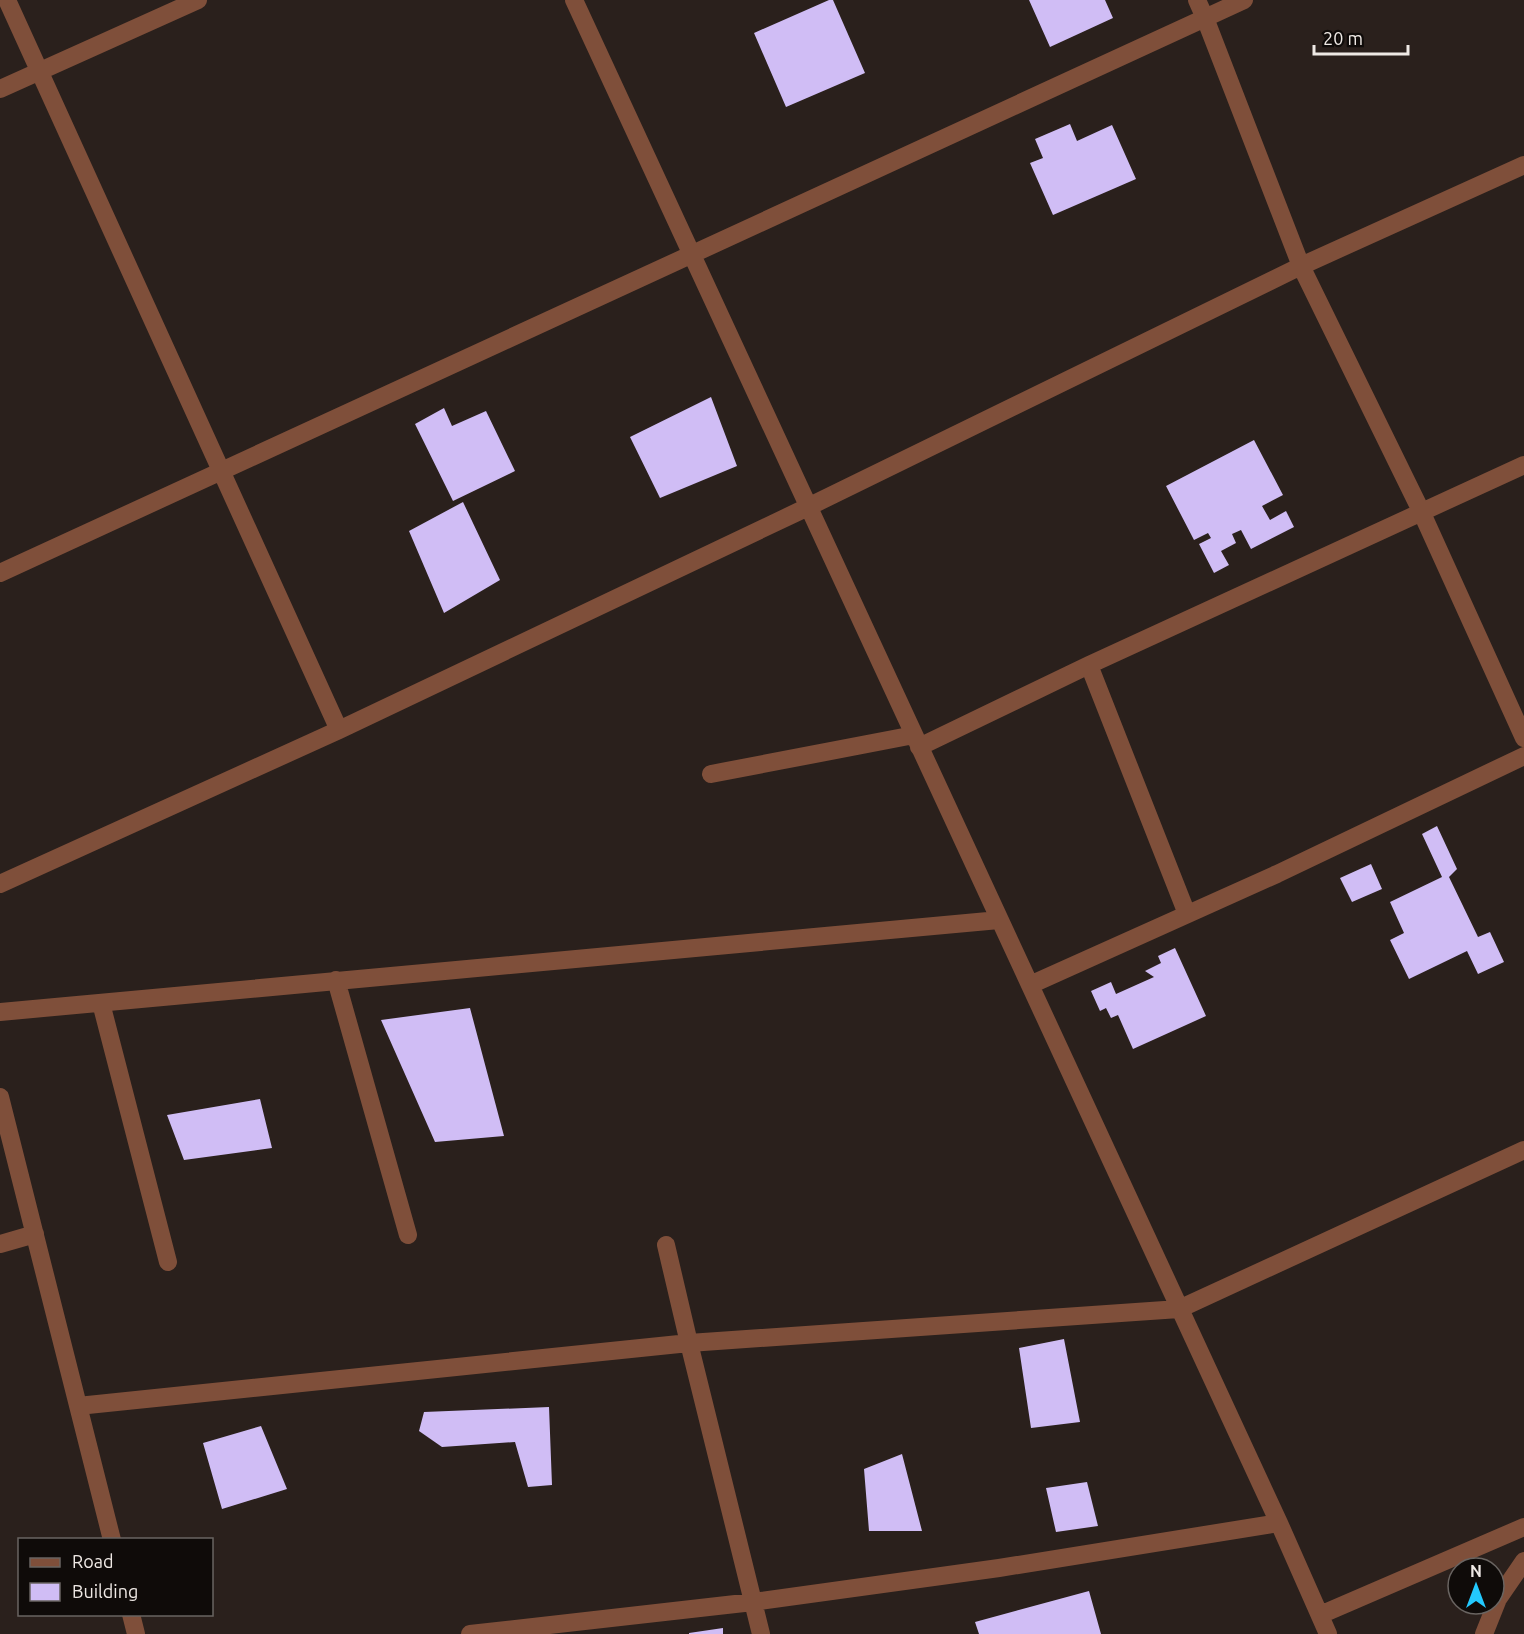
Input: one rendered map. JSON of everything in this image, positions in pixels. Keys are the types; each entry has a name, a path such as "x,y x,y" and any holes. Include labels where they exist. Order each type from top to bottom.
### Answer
{"street":[{"path":"7,0 339,730"},
{"path":"0,89 198,0"},
{"path":"574,0 1328,1634"},
{"path":"1197,0 1301,266 1421,511 1524,738"},
{"path":"0,573 1244,0"},
{"path":"0,884 339,730 808,507 1301,266 1524,165"},
{"path":"711,774 917,741 1089,665 1524,465"},
{"path":"1089,665 1187,914"},
{"path":"1030,985 1276,874 1524,756"},
{"path":"0,1012 999,920"},
{"path":"336,980 408,1235"},
{"path":"101,1003 168,1262"},
{"path":"0,1097 112,1538"},
{"path":"78,1406 689,1343 1179,1309 1524,1150"},
{"path":"0,1244 35,1234"},
{"path":"666,1245 761,1634"},
{"path":"470,1634 753,1602 999,1568 1278,1523"},
{"path":"1320,1616 1524,1527"},
{"path":"1484,1634 1498,1599 1524,1561"}],"building":[{"path":"833,0 865,73 786,107 754,33"},
{"path":"1029,0 1105,0 1113,18 1050,47"},
{"path":"1070,124 1077,141 1112,125 1136,179 1053,215 1030,163 1043,158 1035,139"},
{"path":"711,397 737,466 660,498 630,437"},
{"path":"444,408 452,426 486,411 515,471 453,501 415,424"},
{"path":"1254,440 1283,495 1262,506 1270,520 1286,511 1294,527 1251,549 1241,530 1232,534 1236,543 1221,551 1229,565 1214,573 1199,544 1211,538 1208,533 1194,540 1166,486"},
{"path":"463,502 500,580 444,613 409,531"},
{"path":"1437,826 1457,869 1449,877 1478,937 1490,932 1504,962 1478,974 1467,951 1409,979 1390,940 1404,933 1390,902 1442,877 1422,834"},
{"path":"1371,864 1382,889 1352,902 1340,878"},
{"path":"1175,948 1206,1016 1133,1049 1118,1015 1111,1018 1106,1008 1100,1011 1091,991 1111,982 1116,994 1154,977 1145,971 1161,963 1158,956"},
{"path":"470,1008 504,1136 435,1142 381,1020"},
{"path":"260,1099 272,1148 184,1160 167,1115"},
{"path":"1064,1339 1080,1422 1031,1428 1019,1348"},
{"path":"549,1407 552,1485 528,1487 515,1442 442,1447 419,1431 424,1412"},
{"path":"261,1426 287,1489 222,1509 203,1443"},
{"path":"902,1454 922,1531 869,1531 864,1469"},
{"path":"1087,1482 1098,1526 1056,1532 1046,1488"},
{"path":"1089,1591 1101,1634 979,1634 975,1622"},
{"path":"723,1628 723,1634 689,1634 689,1633"}]}
